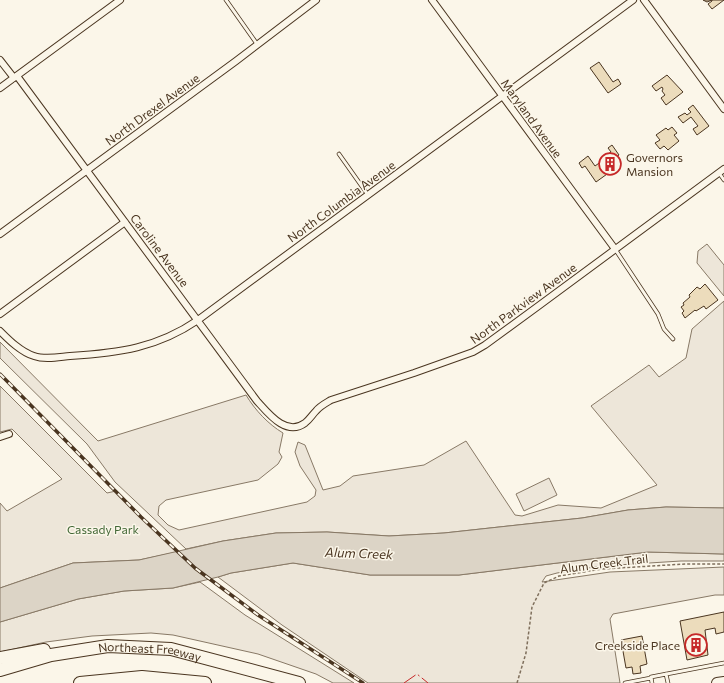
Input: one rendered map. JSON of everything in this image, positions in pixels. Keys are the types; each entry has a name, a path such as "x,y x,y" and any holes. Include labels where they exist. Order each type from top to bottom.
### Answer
{"highway":[{"name":"Northeast Freeway","path":"0,670 51,655 108,646 171,649 299,683"},
{"path":"0,658 47,650 97,648"},
{"name":"Northeast Freeway","path":"80,683 142,677 205,683"}],"main road":[{"path":"717,683 724,682"}],"street":[{"path":"0,88 120,0"},
{"name":"North Drexel Avenue","path":"0,234 316,0"},
{"name":"Maryland Avenue","path":"432,0 615,249"},
{"name":"North Columbia Avenue","path":"0,331 20,348 36,357 107,354 133,349 174,334 198,320 633,0"},
{"path":"644,0 724,109"},
{"name":"Caroline Avenue","path":"0,60 15,77 87,170 261,405 280,424 294,427"},
{"name":"North Parkview Avenue","path":"294,427 306,422 316,410 331,400 473,352 485,345 721,171"},
{"path":"0,314 125,222"},
{"path":"0,437 9,434"}],"lane":[{"path":"226,0 257,44"},
{"path":"339,154 368,195"},
{"path":"721,171 724,180"},
{"path":"615,249 658,314 664,328 673,339"},
{"path":"625,683 724,663"},
{"path":"666,674 668,683"},
{"path":"651,678 652,683"}],"path":[{"name":"Alum Creek Trail","path":"517,683 526,654 532,607 544,583 559,576 602,569 685,564 724,564"}],"green space":[{"path":"707,244 724,265 724,296 697,263 698,251"},
{"path":"724,301 724,508 666,507 628,510 582,518 444,533 389,536 327,532 276,533 223,541 186,549 115,482 87,444 0,358 0,342 98,441 246,395 262,416 283,433 279,452 282,457 278,464 258,480 166,500 159,506 158,515 168,525 179,530 307,502 315,496 316,490 300,466 295,452 298,442 305,445 323,490 340,486 353,476 424,465 466,441 515,515 522,516 558,505 601,508 657,485 591,406 649,365 659,377 686,358 692,329"},
{"name":"Cassady Park","path":"0,386 107,493 116,491 177,552 139,560 73,563 0,588 0,503 7,511 62,479 12,429 0,432"},
{"path":"549,478 557,495 524,511 516,494"},
{"path":"648,552 724,554 724,561 681,561 601,566 557,573 546,576 542,582 610,572 724,567 724,595 715,595 613,614 610,619 620,683 368,683 282,625 218,577 231,573 293,563 370,575 459,575"},
{"path":"200,582 245,615 354,683 333,683 316,674 258,654 173,635 151,633 92,636 46,642 0,652 0,622 78,599 124,591 173,588"}],"water":[{"name":"Alum Creek","path":"666,507 724,508 724,554 648,552 459,575 370,575 293,563 231,573 173,588 124,591 78,599 0,622 0,588 73,563 139,560 223,541 276,533 327,532 389,536 444,533 582,518 628,510"}],"building":[{"path":"712,0 724,0 712,9 708,4"},
{"path":"599,62 613,82 618,79 621,84 608,93 590,68"},
{"path":"667,75 683,92 666,105 661,98 665,95 662,91 662,87 656,91 652,86"},
{"path":"693,105 709,126 697,135 693,129 698,126 691,117 683,123 678,117 685,113 687,115 691,112 688,109"},
{"path":"672,127 677,133 674,135 679,141 668,150 664,146 660,149 655,143 660,140 656,135 666,128 668,130"},
{"name":"Governors Mansion","path":"612,145 619,155 616,157 621,164 596,182 585,166 582,168 579,163 588,156 595,166 602,161 601,159 611,152 608,148"},
{"path":"705,284 718,300 706,309 704,306 696,311 695,310 685,318 682,313 684,311 681,307 684,305 683,303 690,297 689,295 697,287 700,289"},
{"name":"Creekside Place","path":"724,612 724,632 716,634 715,628 705,630 708,655 687,660 680,621"},
{"path":"642,636 647,664 640,666 641,673 633,674 632,667 626,668 621,640"}],"railway":[{"path":"0,374 141,517 195,568 258,615 363,683"}],"power":[{"path":"404,683 417,674 428,683"}],"place":[{"name":"Governors Mansion","path":"610,164"},
{"name":"Creekside Place","path":"696,645"}]}
